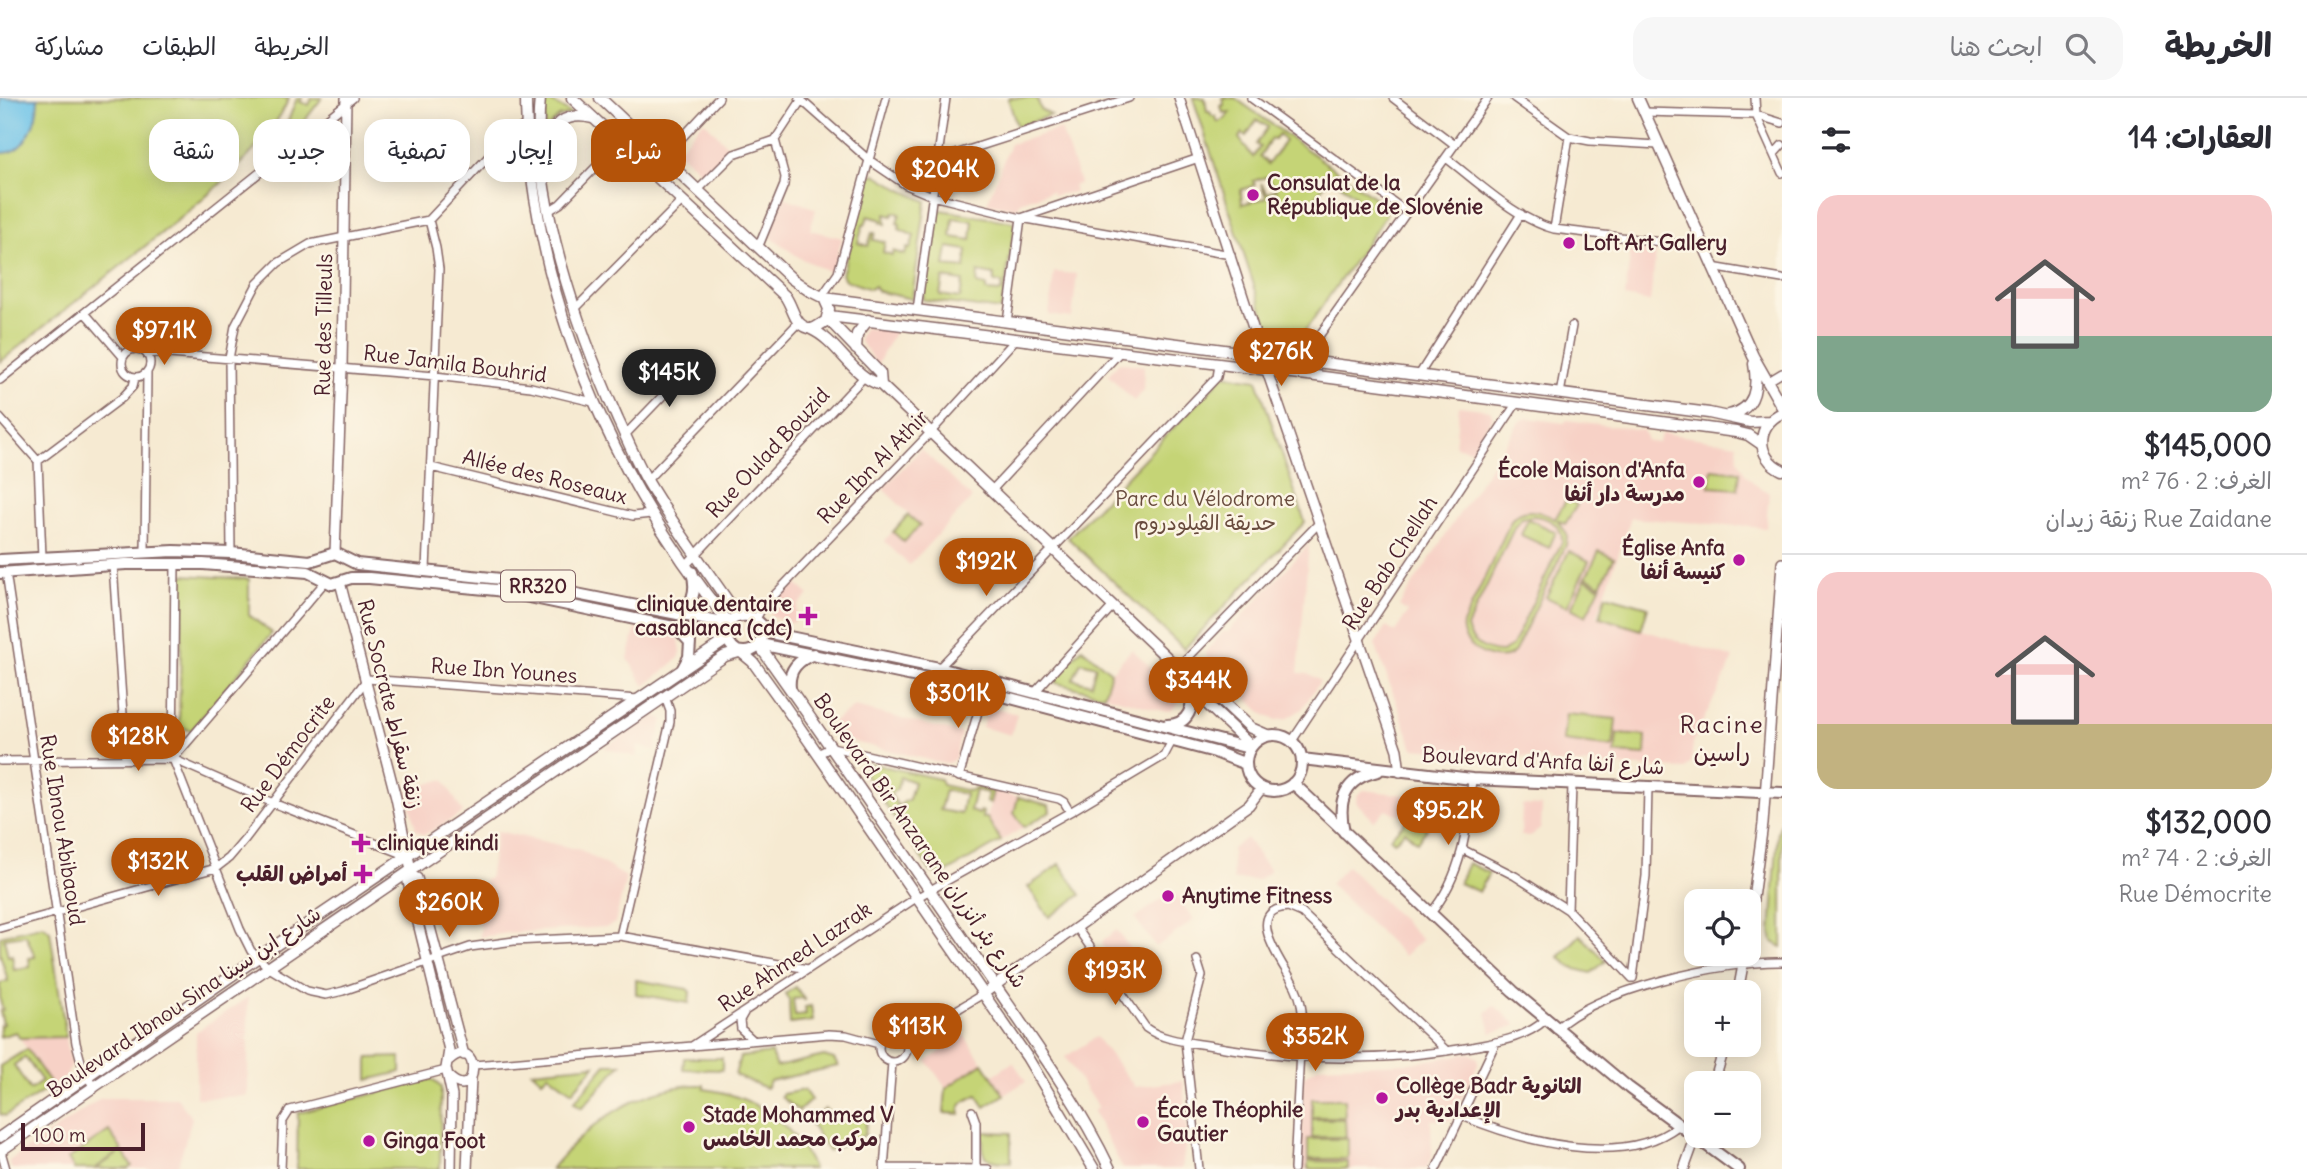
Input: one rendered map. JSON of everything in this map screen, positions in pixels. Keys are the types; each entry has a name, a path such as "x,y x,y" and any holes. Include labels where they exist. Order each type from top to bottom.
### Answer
{"main road":[{"path":"526,98 526,119"},
{"path":"540,98 540,119"},
{"path":"572,98 595,119"},
{"path":"601,98 623,119"},
{"path":"1638,98 1702,247 1753,356 1782,407"},
{"path":"566,119 579,116 595,119"},
{"path":"686,180 799,285 820,295 829,305 828,317 821,326 811,329"},
{"path":"534,182 545,258 563,319 593,402 651,514 729,623"},
{"path":"545,182 575,309 625,435 647,480 734,610 775,634 939,668 1250,747"},
{"path":"662,182 785,296 799,323 824,336 872,383 881,385 1180,669 1193,673 1251,728 1292,741 1302,759 1300,772 1293,783 1278,790 1262,788 1249,777 1246,764 1250,747 1267,735"},
{"path":"793,311 799,297 820,295 1724,416 1750,422 1769,421"},
{"path":"828,317 869,320 1736,432 1748,435 1761,444 1768,460 1782,470"},
{"path":"828,317 880,373 881,385"},
{"path":"856,349 857,334 869,320"},
{"path":"1724,416 1744,410 1753,398 1756,382 1753,356"},
{"path":"1761,444 1763,431 1769,421 1782,413"},
{"path":"0,560 145,552 231,553 304,561 335,553"},
{"name":"RR320","path":"335,553 346,560 366,565 523,583 729,623"},
{"path":"323,556 317,566 323,580"},
{"path":"342,581 349,570 346,560"},
{"name":"RR320","path":"3,572 175,564 307,572 332,584 382,579 496,590 726,639"},
{"path":"670,612 683,610 692,599 695,585 689,568"},
{"path":"737,617 755,620 763,635 760,645 751,652 740,652 732,648 726,639 729,623 737,617"},
{"path":"674,626 683,632 690,642 689,657 683,668"},
{"name":"Boulevard Ibnou Sina شارع ابن سينا","path":"0,1137 257,958 726,639"},
{"path":"760,645 984,691 1232,757 1246,764"},
{"name":"Boulevard Bir Anzarane شارع بئر أنزران","path":"760,645 995,986 1081,1115 1110,1169"},
{"name":"Boulevard Bir Anzarane شارع بئر أنزران","path":"740,652 766,678 983,994 1034,1069 1094,1169"},
{"name":"Boulevard Ibnou Sina شارع ابن سينا","path":"0,1150 411,873 718,660 740,652"},
{"path":"790,688 793,669 802,659 814,654"},
{"path":"1180,669 1185,683 1250,747"},
{"path":"1162,725 1176,725 1186,717 1193,701 1190,688"},
{"name":"Boulevard d'Anfa شارع أنفا","path":"1302,759 1472,779 1782,793"},
{"path":"1344,832 1341,807 1347,790 1356,779 1382,770"},
{"path":"1293,783 1545,1020 1684,1130"},
{"path":"1710,1148 1738,1169"}],"street":[{"path":"686,133 719,98"},
{"path":"820,295 838,273 886,98"},
{"path":"917,310 946,98"},
{"path":"937,160 1129,98"},
{"path":"1179,98 1267,371 1397,750 1400,772"},
{"path":"1251,98 1407,212"},
{"path":"1393,98 1455,145"},
{"path":"1292,374 1488,98"},
{"path":"1514,98 1569,137 1590,141 1658,145"},
{"path":"1755,98 1756,115 1782,173"},
{"path":"697,191 734,154 775,140 801,99 869,160 906,185 932,196 1021,218 1231,255"},
{"path":"0,380 348,100"},
{"name":"Rue des Tilleuls","path":"335,553 348,100"},
{"path":"1644,112 1756,115 1782,123"},
{"path":"1554,229 1569,137"},
{"path":"758,248 784,185 785,177 775,140"},
{"path":"1774,154 1782,145"},
{"path":"1021,218 1199,158"},
{"path":"1446,158 1535,223 1554,229 1702,247"},
{"path":"231,553 229,359 231,339 240,313 265,275 278,263 310,244 429,220 484,161"},
{"path":"550,210 560,204 591,172"},
{"path":"575,309 682,201"},
{"path":"1419,375 1521,214"},
{"path":"1007,322 1021,218"},
{"path":"425,570 438,258 429,220"},
{"path":"1712,267 1782,279"},
{"path":"85,313 123,357 123,370 135,378"},
{"path":"647,480 799,323"},
{"path":"1560,394 1572,326"},
{"name":"Rue Ibn Al Athir","path":"755,620 762,608 1016,339"},
{"path":"123,357 133,349 145,352 150,359 147,372 145,552"},
{"name":"Rue Jamila Bouhrid","path":"145,352 435,376 531,387 593,402"},
{"path":"992,490 1121,352"},
{"path":"939,668 1217,377 1219,365"},
{"path":"625,435 676,382 680,368"},
{"path":"38,461 122,398 133,386 135,378 147,372"},
{"path":"1767,382 1782,373"},
{"name":"Rue Oulad Bouzid","path":"689,568 697,554 865,376"},
{"name":"Rue Bab Chellah","path":"1292,741 1516,404"},
{"path":"0,418 38,461 41,557"},
{"name":"Allée des Roseaux","path":"431,467 632,516 651,514"},
{"path":"1180,669 1319,523"},
{"path":"1753,889 1765,792 1782,563"},
{"path":"175,564 173,759 245,940 257,958 269,968 307,991 326,995 470,947 513,941 620,936 808,969"},
{"path":"113,565 126,759"},
{"name":"Rue Ibnou Abibaoud","path":"3,572 78,1054 94,1088"},
{"path":"173,759 323,580"},
{"name":"Rue Socrate زنقة سقراط","path":"342,581 408,856 411,873 408,883 449,1050 448,1069 452,1097 451,1169"},
{"path":"1035,692 1113,606"},
{"name":"Rue Ibn Younes","path":"367,679 639,699"},
{"name":"Rue Démocrite","path":"0,928 216,868 237,850 367,679"},
{"path":"959,777 984,691"},
{"path":"620,936 670,722 670,711 665,697"},
{"name":"Rue Ahmed Lazrak","path":"692,1045 916,898 1070,813 1164,756 1172,741"},
{"path":"818,754 832,747 1059,799 1070,813"},
{"path":"0,761 173,759 273,803 408,856"},
{"path":"1430,914 1443,900 1462,849 1470,813 1472,779"},
{"path":"1567,911 1572,785"},
{"path":"905,1041 983,994 1077,928 1249,805 1262,788"},
{"path":"1635,989 1632,978 1646,877 1648,788"},
{"path":"1462,849 1515,876 1567,911 1632,978"},
{"name":"Rue Socrate زنقة سقراط","path":"411,873 417,878 464,1055"},
{"path":"1294,1169 1303,1014 1300,997 1267,934 1269,918 1283,907 1302,913 1447,1051"},
{"path":"1077,928 1146,1028 1185,1041 1299,1058 1377,1058 1447,1051 1496,1042 1531,1031 1545,1020"},
{"path":"1197,960 1202,976 1185,1041 1199,1169"},
{"path":"1761,960 1782,962"},
{"path":"1556,1029 1571,1015 1635,989 1719,966"},
{"path":"744,1013 740,1020 741,1029 753,1041"},
{"path":"474,1065 835,1034 879,1044"},
{"path":"891,1034 900,1036 905,1041 905,1056 899,1061 885,1060 880,1055 879,1044 882,1038 891,1034"},
{"path":"1436,1169 1496,1042"},
{"path":"281,1169 283,1121 290,1110 448,1069 456,1056 464,1055 471,1059 474,1065 471,1078 467,1169"},
{"path":"892,1062 884,1169 988,1169"},
{"path":"448,1069 454,1082 461,1083 471,1078"},
{"path":"972,1111 975,1122 976,1168"},
{"path":"1462,1116 1538,1144 1600,1150 1633,1147 1656,1141 1678,1126"},
{"path":"1684,1169 1692,1148"},
{"path":"0,1150 5,1166"}],"shaded area":[{"path":"704,121 730,148 705,176 686,158 686,140"},
{"path":"1061,129 1080,183 1073,186 1075,192 1053,195 1052,191 1020,202 1017,209 987,203 1010,144"},
{"path":"784,197 816,209 810,230 842,238 832,273 800,258 773,239 770,233"},
{"path":"1631,248 1656,251 1650,302 1625,297"},
{"path":"1054,272 1077,274 1072,318 1049,315"},
{"path":"864,328 896,329 877,365 859,340"},
{"path":"1119,362 1144,366 1143,390 1134,401 1108,375"},
{"path":"1459,406 1490,410 1493,416 1471,450 1455,446"},
{"path":"1528,418 1643,430 1647,441 1658,443 1662,433 1737,444 1738,460 1746,475 1769,492 1766,528 1631,518 1597,616 1734,658 1693,741 1691,763 1686,769 1550,763 1550,759 1413,748 1375,644 1386,627 1395,632 1408,612 1399,606 1520,421"},
{"path":"921,449 972,498 909,565 884,541 909,514 883,489"},
{"path":"1309,544 1298,673 1309,674 1320,681 1302,709 1286,719 1275,720 1263,714 1207,659 1206,652"},
{"path":"794,582 809,595 798,605 794,623 785,622 771,615 770,608"},
{"path":"636,627 674,635 679,639 681,652 679,658 645,686 628,659"},
{"path":"1132,649 1176,693 1178,702 1172,710 1163,711 1104,695 1111,672"},
{"path":"990,706 1017,714 1011,735 982,727"},
{"path":"854,707 961,733 955,759 946,764 842,739 830,724"},
{"path":"655,716 663,719 655,750 638,746 636,757 604,748"},
{"path":"444,779 463,813 424,835 416,830 406,791"},
{"path":"1364,790 1436,799 1434,818 1427,829 1409,818 1386,810 1374,821 1356,802 1358,794"},
{"path":"993,791 1018,797 1014,813 1024,827 1001,841 987,818"},
{"path":"1522,805 1542,806 1541,828 1531,836 1521,836"},
{"path":"497,831 581,850 626,877 615,923 607,927 479,937 481,926 477,925 484,879 489,879"},
{"path":"1246,838 1270,871 1258,880 1233,880 1232,849"},
{"path":"1347,866 1422,939 1404,956 1330,884"},
{"path":"1173,891 1194,920 1156,947 1135,918"},
{"path":"1117,930 1138,960 1121,972 1102,945 1103,940"},
{"path":"248,997 248,1096 196,1098 196,1032"},
{"path":"1494,1005 1516,1024 1515,1026 1491,1033 1486,1013"},
{"path":"964,1035 983,1063 946,1088 927,1061"},
{"path":"66,1037 71,1065 66,1077 52,1086 20,1038"},
{"name":"École Théophile Gautier","path":"1096,1037 1135,1087 1183,1081 1187,1132 1182,1169 1123,1169 1093,1111 1098,1108 1065,1057"},
{"name":"Collège Badr الثانوية الإعدادية بدر","path":"1470,1053 1478,1058 1478,1064 1451,1120 1431,1120 1432,1157 1426,1169 1302,1169 1303,1077 1319,1066 1411,1063"},
{"path":"1013,1062 1026,1081 1004,1095 992,1076"},
{"path":"101,1098 177,1098 192,1118 177,1169 12,1169 9,1161"}],"green space":[{"path":"0,98 289,98 278,119 253,119 253,151 239,166 239,119 149,119 149,182 222,182 175,223 0,362"},
{"path":"297,98 302,98 300,102 309,105 312,98 322,98 306,119 289,119"},
{"path":"545,98 572,114 557,119 545,119"},
{"path":"1008,98 1037,98 1041,110 1051,115 1017,127"},
{"path":"1193,98 1205,98 1207,112 1215,116 1218,122 1225,119 1230,112 1223,113 1222,98 1235,98 1385,205 1386,215 1293,348 1273,344","holes":["1257,120 1268,127 1256,144 1260,147 1253,157 1239,138 1242,133 1246,136","1279,134 1285,141 1268,164 1260,156 1271,139 1274,140","1266,177 1277,190 1267,193 1261,183 1266,198 1242,204 1241,190 1255,185 1253,181","1330,177 1355,195 1341,214 1315,198"]},
{"path":"875,174 926,201 912,299 877,291 874,286 870,289 845,280 842,274 869,176","holes":["885,214 900,214 897,223 900,224 899,229 914,236 905,255 893,251 892,255 883,252 885,242 873,240 875,233 872,233 868,246 858,243 868,216 886,224"]},
{"path":"935,209 1013,222 1015,225 1001,310 923,300","holes":["953,218 973,221 971,240 951,237","948,247 967,250 965,268 945,266","978,272 994,275 994,282 1002,283 1001,292 986,291 986,286 977,284","943,278 963,281 960,298 940,295"]},
{"name":"Parc du Vélodrome حديقة الڤيلودروم","path":"1224,375 1257,380 1305,522 1184,649 1068,538"},
{"path":"1712,469 1740,472 1738,489 1710,487"},
{"path":"1567,499 1577,505 1565,524 1557,520 1567,534 1566,545 1515,651 1500,658 1482,653 1467,640 1463,633 1463,624 1512,519 1522,512 1533,511 1555,519","holes":["1539,517 1554,523 1560,531 1562,542 1512,646 1502,652 1490,650 1475,642 1467,627 1515,526 1522,518"]},
{"path":"908,515 920,525 904,542 893,532"},
{"path":"1528,519 1556,532 1549,548 1521,535"},
{"path":"1569,551 1589,561 1567,607 1546,597"},
{"path":"1599,551 1614,558 1601,585 1586,577"},
{"path":"183,575 249,579 249,615 272,633 191,731 181,727 179,722"},
{"path":"1585,579 1600,587 1586,616 1571,608"},
{"path":"1606,595 1648,607 1641,630 1600,617"},
{"path":"1082,648 1111,672 1104,695 1056,683 1054,679","holes":["1081,662 1096,666 1091,684 1073,679"]},
{"path":"1566,714 1616,719 1613,747 1563,741"},
{"path":"1617,734 1646,736 1645,755 1615,753"},
{"path":"869,763 940,779 942,785 969,791 976,787 993,791 990,803 986,802 988,793 975,790 970,811 979,814 980,811 983,812 982,818 987,818 1001,841 942,875 931,872 864,773","holes":["900,777 914,782 909,799 898,806 890,794 897,789","945,790 965,794 961,814 940,810"]},
{"path":"1018,797 1049,805 1050,812 1024,827 1014,813"},
{"path":"1409,818 1427,829 1417,842 1405,831 1394,842 1390,838"},
{"path":"1782,821 1782,947 1773,942 1771,933 1778,831"},
{"path":"1468,863 1489,873 1479,892 1459,883"},
{"path":"1060,864 1081,895 1049,917 1028,887"},
{"path":"43,925 50,931 66,1037 20,1038 16,1032 0,1037 0,1025 3,1024 0,1011 3,1010 0,983 8,981 0,954 0,936","holes":["26,935 35,957 29,958 30,967 14,970 12,955 8,956 4,938"]},
{"path":"1580,935 1606,961 1591,973 1572,968 1559,957"},
{"path":"636,980 687,989 690,992 689,1003 636,994"},
{"path":"796,987 805,1001 803,998 793,999 795,1016 806,1015 805,1007 811,1006 813,1021 790,1024 789,1000 785,994"},
{"path":"27,1049 52,1086 5,1116 0,1114 0,1066","holes":["25,1057 42,1081 30,1090 14,1065"]},
{"path":"771,1053 776,1067 824,1056 834,1059 838,1066 770,1081 766,1088 735,1075 740,1057"},
{"path":"401,1057 401,1072 368,1080 368,1058"},
{"path":"684,1058 722,1058 722,1070 683,1069"},
{"path":"983,1063 1004,1095 985,1107 977,1095 962,1104 960,1114 944,1113 946,1088"},
{"path":"606,1064 621,1064 582,1108 574,1102"},
{"path":"595,1065 572,1092 548,1074 542,1080 532,1071"},
{"name":"Ginga Foot","path":"431,1079 441,1087 440,1169 297,1169 298,1113"},
{"name":"Stade Mohammed V مركب محمد الخامس","path":"704,1085 704,1089 739,1098 770,1114 795,1138 813,1169 551,1169 580,1138 614,1112 651,1094"},
{"path":"804,1090 811,1100 799,1111 781,1097 783,1094"},
{"path":"1312,1099 1344,1099 1345,1117 1312,1117"},
{"path":"825,1109 842,1121 867,1113 865,1135 828,1151 810,1123"},
{"path":"1312,1119 1345,1119 1346,1137 1312,1137"},
{"path":"109,1131 122,1150 94,1169 74,1169 68,1159"},
{"path":"983,1132 1011,1133 1011,1162 995,1161 986,1157"},
{"path":"1308,1139 1348,1139 1348,1159 1308,1159"},
{"path":"122,1151 132,1166 128,1169 96,1169"},
{"path":"1308,1161 1348,1162 1348,1169 1308,1169"}],"water":[{"path":"0,98 38,98 36,116 29,134 17,148 0,153"}],"place":[{"name":"Consulat de la République de Slovénie","path":"1253,195"},
{"name":"Loft Art Gallery","path":"1569,243"},
{"name":"École Maison d'Anfa مدرسة دار أنفا","path":"1699,482"},
{"name":"Église Anfa كنيسة أنفا","path":"1739,560"},
{"name":"clinique dentaire casablanca (cdc)","path":"808,616"},
{"name":"clinique kindi","path":"361,843"},
{"name":"أمراض القلب","path":"363,874"},
{"name":"Anytime Fitness","path":"1168,896"},
{"name":"Collège Badr الثانوية الإعدادية بدر","path":"1382,1098"},
{"name":"École Théophile Gautier","path":"1143,1122"},
{"name":"Stade Mohammed V مركب محمد الخامس","path":"689,1127"},
{"name":"Ginga Foot","path":"369,1141"}],"district":[{"name":"Racine راسين","path":"1722,739"}]}
